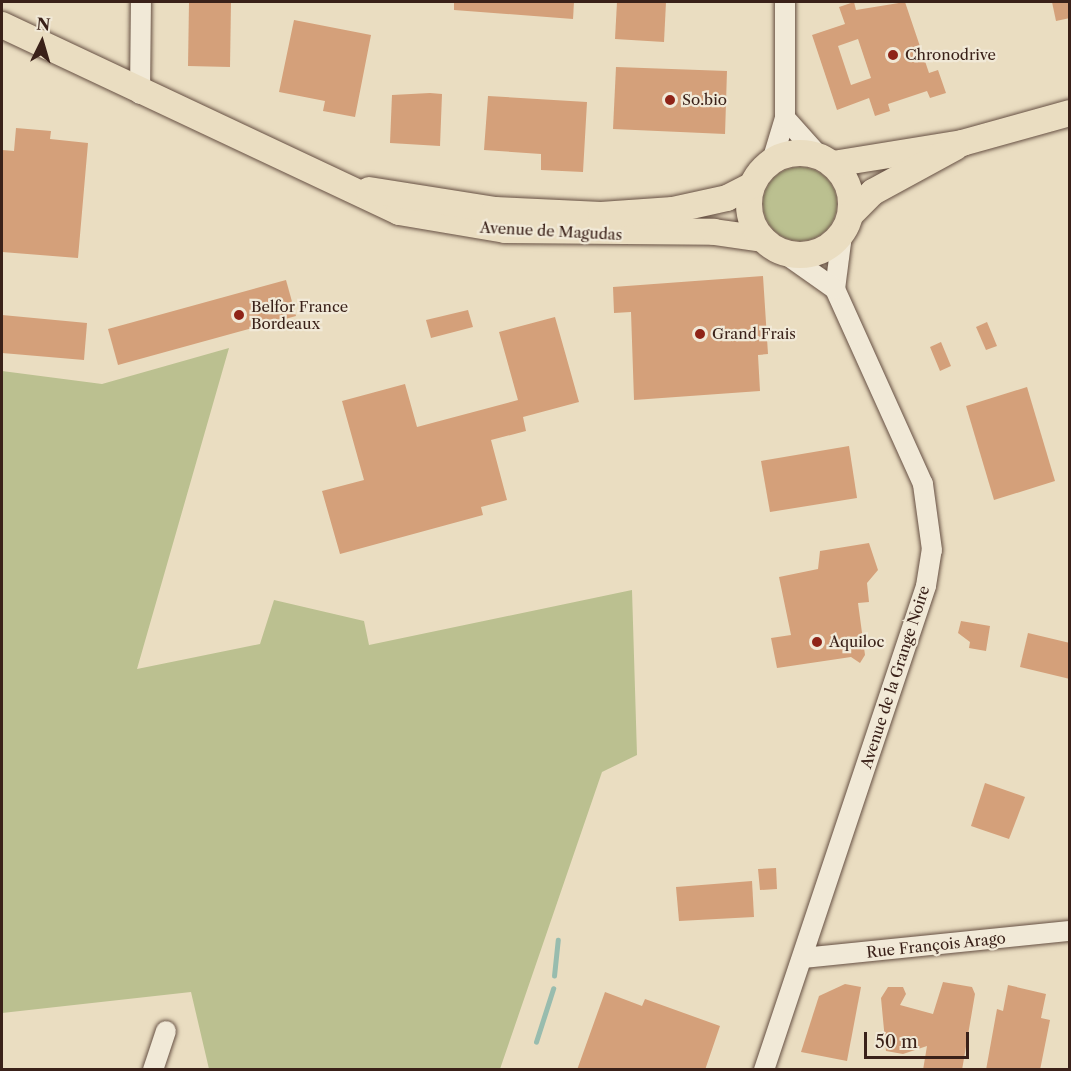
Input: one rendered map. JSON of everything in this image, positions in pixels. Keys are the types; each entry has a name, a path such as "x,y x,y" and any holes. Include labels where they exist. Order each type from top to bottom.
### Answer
{"main road":[{"name":"Avenue de Magudas","path":"2,25 140,94 399,212 453,224 566,234 714,232 763,239"},
{"path":"962,143 873,192 846,224 816,253 784,253 763,239 750,214 752,185 772,161 803,152 826,160 962,143 1070,113"},
{"path":"826,160 849,186 846,224"},
{"name":"Avenue de Magudas","path":"345,186 495,210 601,215 673,210 727,198 752,185"}],"street":[{"path":"140,94 141,2"},
{"path":"772,161 785,117 785,2"},
{"path":"785,117 826,160"},
{"path":"784,253 835,289 846,224"},
{"name":"Avenue de la Grange Noire","path":"764,1070 926,586 932,550 923,484 835,289"},
{"name":"Rue François Arago","path":"802,958 1070,931"},
{"path":"153,1070 166,1031"}],"green space":[{"path":"793,167 807,167 821,173 831,183 837,197 837,211 831,225 821,235 807,241 793,241 779,235 769,225 763,211 763,197 769,183 779,173"},
{"path":"229,348 137,669 260,644 274,600 364,621 369,645 632,590 637,755 602,772 500,1069 209,1069 191,992 2,1013 2,371 102,384"}],"building":[{"path":"189,2 231,2 230,67 188,66"},
{"path":"454,2 574,2 573,19 454,10"},
{"path":"617,2 666,2 664,42 615,39"},
{"name":"Chronodrive","path":"854,2 856,10 905,2 929,73 938,70 946,93 930,98 927,91 888,104 890,111 875,116 869,98 837,110 812,35 845,24 839,7","holes":["858,39 871,78 851,85 838,46"]},
{"path":"1052,2 1070,2 1070,18 1056,21"},
{"path":"294,20 371,35 355,117 323,111 325,101 279,92"},
{"name":"So.bio","path":"616,67 727,71 725,134 613,129"},
{"path":"442,94 440,146 390,143 392,95"},
{"path":"488,96 587,102 583,172 541,170 541,154 484,150"},
{"path":"16,128 51,131 50,139 88,143 78,258 2,252 2,150 14,151"},
{"name":"Grand Frais","path":"763,276 768,354 758,355 760,391 634,400 631,312 614,313 613,287"},
{"path":"286,280 296,316 118,365 108,329"},
{"path":"468,310 473,327 431,338 426,320"},
{"path":"2,315 87,323 84,360 2,353"},
{"path":"555,317 579,402 523,417 526,431 491,440 507,500 481,507 483,515 340,554 322,491 364,480 342,401 405,384 417,427 518,400 499,332"},
{"path":"987,322 997,346 986,350 976,327"},
{"path":"941,342 951,366 940,371 930,347"},
{"path":"1027,387 1055,481 994,500 966,406"},
{"path":"849,446 857,498 770,512 761,461"},
{"path":"869,543 878,570 867,583 869,602 858,603 865,655 860,663 851,657 777,668 771,638 791,635 779,577 818,569 820,551"},
{"path":"961,621 990,626 986,651 969,648 970,642 958,633"},
{"path":"1028,633 1070,643 1070,679 1020,667"},
{"path":"985,783 1025,797 1009,839 971,826"},
{"path":"776,868 777,889 760,890 758,869"},
{"path":"752,881 754,917 679,921 676,887"},
{"path":"943,982 972,987 975,994 962,1070 923,1070 927,1046 903,1054 886,1051 881,998 888,987 903,987 906,994 900,1005 933,1014"},
{"path":"845,984 861,987 847,1061 801,1052 819,996"},
{"path":"1008,985 1046,994 1041,1018 1050,1020 1040,1070 986,1070 997,1009 1003,1011"},
{"path":"605,992 642,1006 645,999 720,1026 705,1070 577,1070"}],"waterway":[{"path":"554,976 558,940"},
{"path":"536,1042 553,989"}],"place":[{"name":"Chronodrive","path":"893,55"},
{"name":"So.bio","path":"670,100"},
{"name":"Belfor France Bordeaux","path":"239,315"},
{"name":"Grand Frais","path":"700,334"},
{"name":"Aquiloc","path":"817,642"}]}
